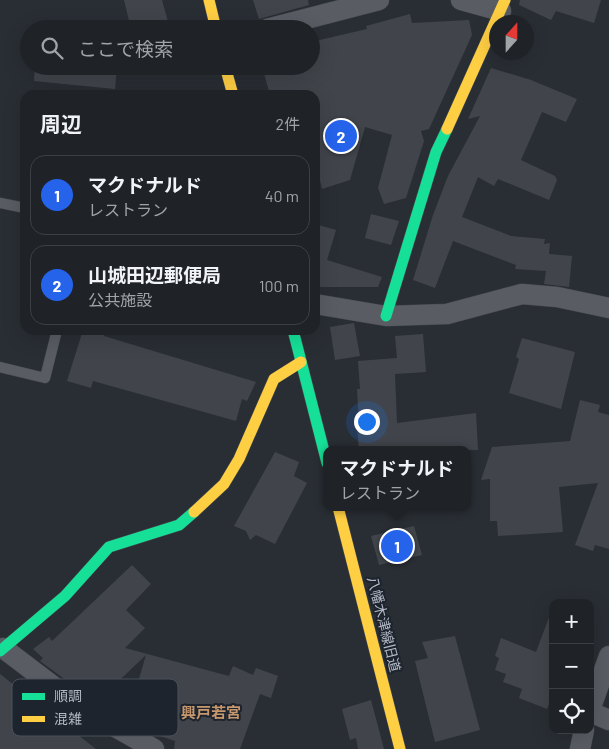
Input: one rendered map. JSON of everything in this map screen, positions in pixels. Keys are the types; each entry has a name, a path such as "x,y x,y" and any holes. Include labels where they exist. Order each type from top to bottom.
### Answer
{"street":[{"path":"208,0 214,20"},
{"path":"302,20 379,0"},
{"path":"386,316 436,152 503,5 460,0"},
{"path":"227,75 232,90"},
{"path":"320,305 386,316 447,314 522,294 557,297 609,308"},
{"path":"294,335 323,447"},
{"path":"42,679 2,650 66,596 110,547 178,525 206,502 224,484 239,459 274,379 301,362"},
{"name":"八幡木津線旧道","path":"339,511 400,749"},
{"path":"594,699 609,656"},
{"path":"594,713 609,720"},
{"path":"580,749 583,734"},
{"path":"131,736 154,749"}],"lane":[{"path":"0,203 20,207"},
{"path":"0,367 45,378 55,335"}],"building":[{"path":"124,0 162,0 168,20 129,20"},
{"path":"253,0 308,0 309,5 259,19"},
{"path":"520,0 601,0 594,23 556,11 551,20 519,5"},
{"path":"410,14 412,23 469,20 472,35 429,129 421,131 424,141 406,198 384,204 378,188 392,135 365,127 350,180 322,189 320,180 320,90 269,90 264,75 320,75 320,40 367,29 366,26"},
{"path":"491,68 531,80 577,99 566,122 542,112 521,160 555,176 557,180 549,200 498,179 494,186 478,177 462,217 511,236 545,239 544,244 550,243 549,254 572,256 569,287 544,284 546,271 515,269 516,265 453,241 435,288 413,280 433,215 448,176 480,116 468,119"},
{"path":"34,75 116,75 115,89 34,81"},
{"path":"371,214 399,221 391,245 365,238"},
{"path":"320,225 336,230 327,260 382,277 378,287 320,287"},
{"path":"354,323 360,356 335,360 330,327"},
{"path":"423,334 426,372 395,374 397,423 476,413 478,450 471,450 471,446 359,446 357,389 360,389 358,361 397,358 395,336"},
{"path":"81,335 104,335 256,382 247,401 242,399 236,421 93,381 91,388 67,381"},
{"path":"522,338 575,352 561,409 509,393 519,359 516,357"},
{"path":"580,400 600,405 598,412 609,415 609,549 595,545 593,551 575,545 598,483 559,487 563,532 498,536 497,521 490,521 490,479 481,480 492,447 570,441"},
{"path":"275,452 299,462 294,476 307,483 275,544 256,535 250,540 246,531 234,526"},
{"path":"414,526 422,555 379,565 371,536"},
{"path":"132,565 151,584 126,610 145,628 125,648 229,676 233,666 253,675 256,668 278,676 271,698 260,694 240,749 174,749 175,741 160,736 178,736 178,679 139,679 146,655 121,679 64,679 40,661 43,658 33,649 49,637 52,641"},
{"path":"549,617 549,704 547,709 519,698 522,689 503,682 506,674 495,670 499,658 495,656 501,638 536,652"},
{"path":"455,636 480,730 435,742 415,661 428,658 422,642"},
{"path":"0,674 12,683 12,736 79,736 96,749 0,749"},
{"path":"371,700 384,749 358,749 356,738 350,740 342,709"}],"traffic: fast":[{"path":"386,316 436,152 447,129"},
{"path":"294,335 323,447"},
{"path":"0,651 65,596 109,547 179,525 194,512"}],"traffic: slow":[{"path":"209,0 214,20"},
{"path":"447,129 505,0"},
{"path":"227,75 232,90"},
{"path":"194,512 224,484 239,459 274,379 301,362"},
{"path":"339,511 400,749"}],"place":[{"name":"山城田辺郵便局","path":"341,136"},
{"name":"マクドナルド","path":"397,546"}],"district":[{"name":"興戸若宮","path":"211,713"}]}
